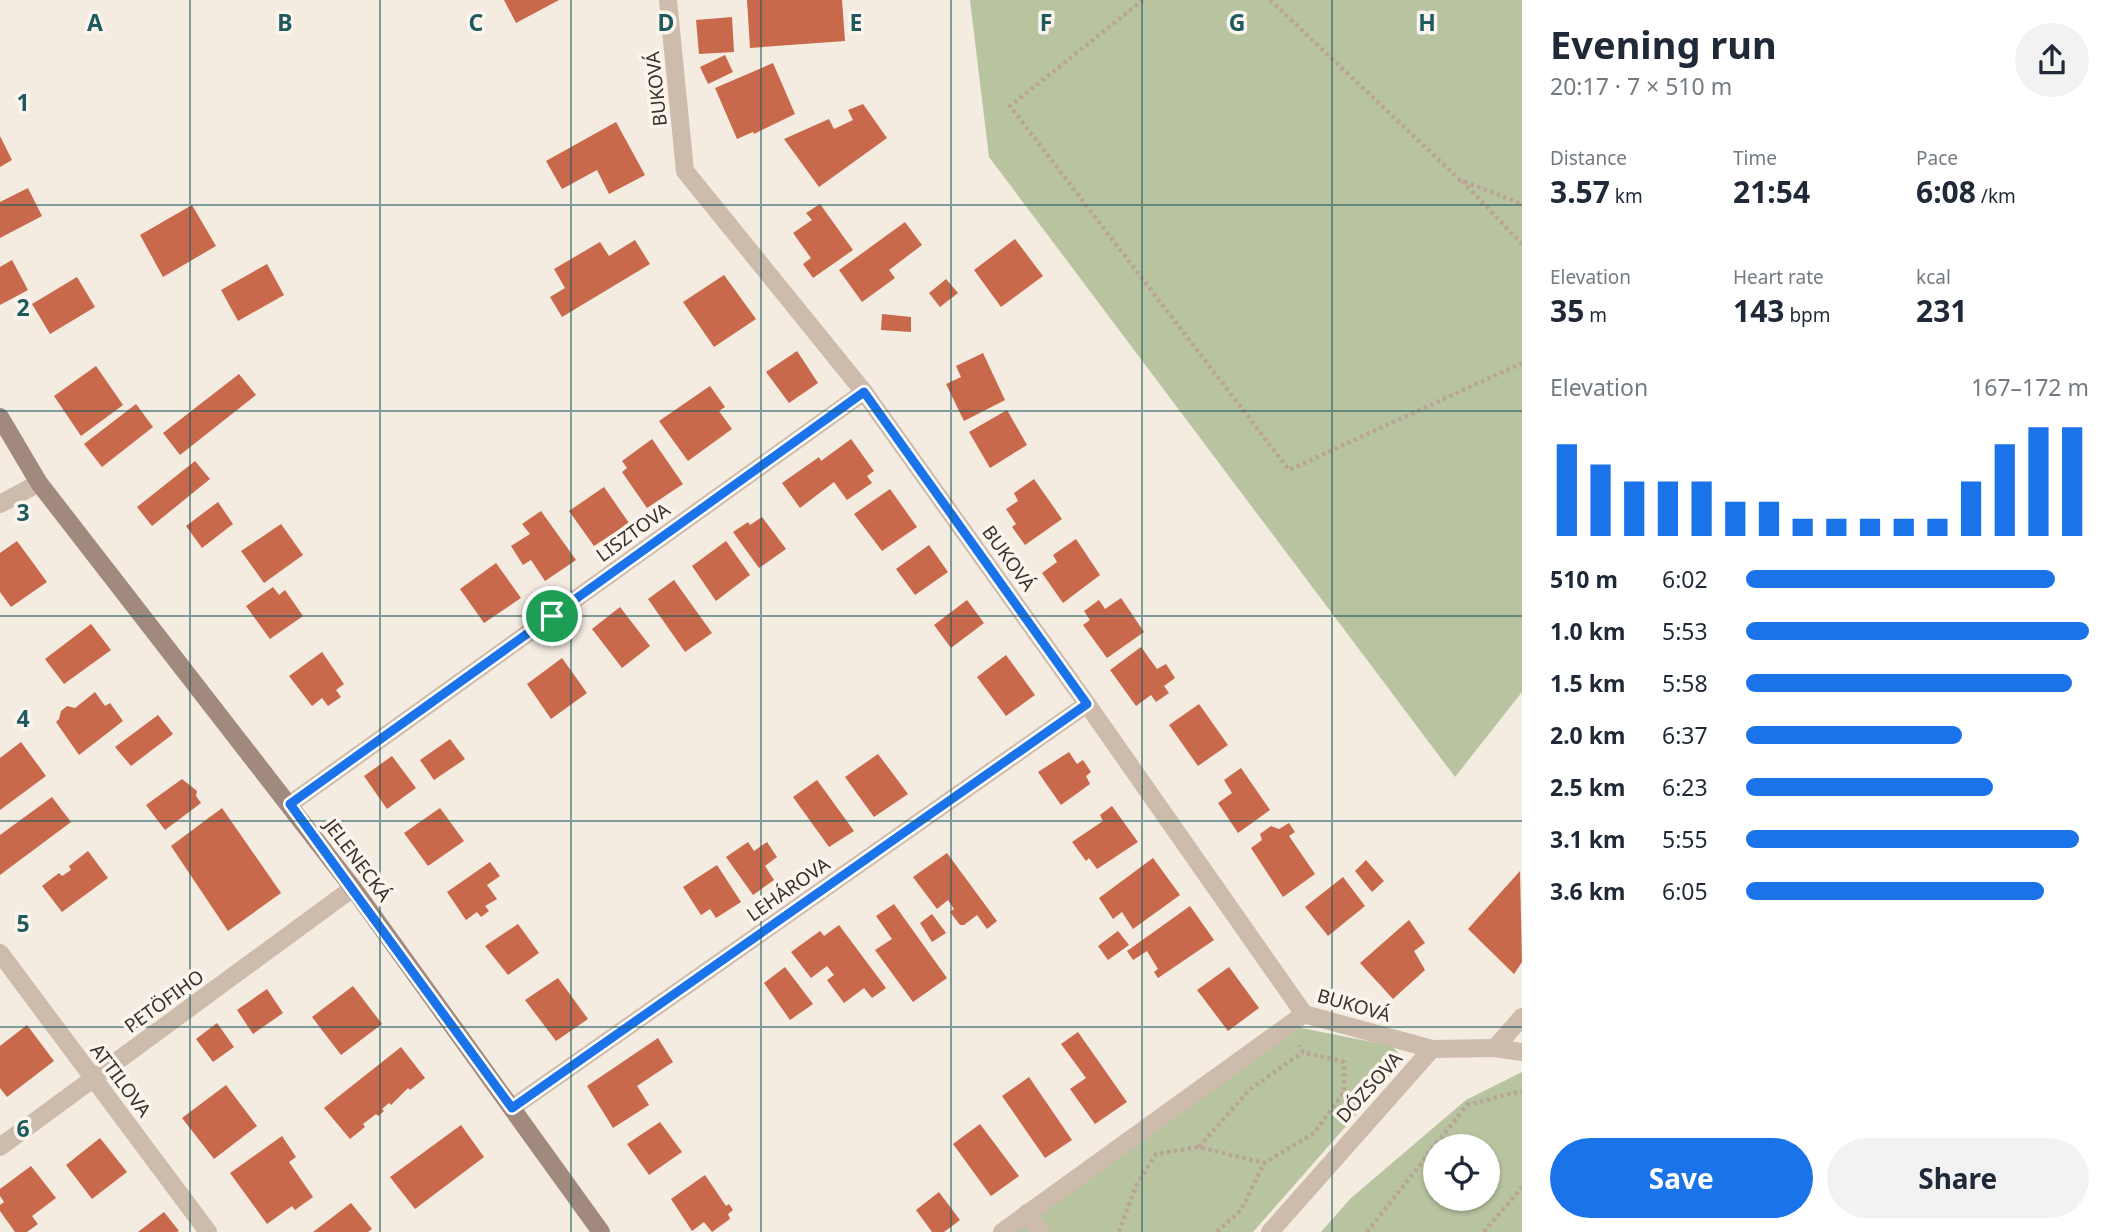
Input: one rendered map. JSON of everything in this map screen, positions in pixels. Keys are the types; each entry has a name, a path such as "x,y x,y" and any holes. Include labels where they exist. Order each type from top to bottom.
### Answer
{"street":[{"name":"BUKOVÁ","path":"668,0 685,171 864,392 1304,1014 1432,1049"},
{"name":"LISZTOVA","path":"290,804 864,392"},
{"name":"JELENECKÁ","path":"0,417 39,483 290,804 601,1232"},
{"path":"0,504 39,483"},
{"name":"LEHÁROVA","path":"512,1108 1087,704"},
{"name":"PETÖFIHO","path":"0,1147 353,888"},
{"name":"ATTILOVA","path":"0,953 208,1232"},
{"path":"1002,1232 1304,1014"},
{"path":"1495,1048 1522,1017"},
{"name":"DÓZSOVA","path":"1270,1232 1432,1049 1495,1048 1522,1052"},
{"path":"1027,1213 1041,1232"}],"path":[{"path":"1143,0 1010,106 1289,470 1522,363"},
{"path":"1270,0 1460,180 1522,244"},
{"path":"1460,180 1522,204"},
{"path":"1199,1147 1249,1090 1303,1052"},
{"path":"1367,1232 1467,1105 1522,1091"},
{"path":"1217,1232 1241,1210 1264,1163"},
{"path":"1484,1232 1522,1187"}],"green space":[{"path":"970,0 1522,0 1522,692 1455,777 989,157"},
{"path":"1286,1025 1392,1046 1404,1060 1253,1232 1006,1232"},
{"path":"1522,1072 1522,1232 1321,1232 1350,1199 1423,1137 1423,1211 1500,1211 1500,1134 1426,1134 1466,1100"}],"building":[{"path":"504,0 559,0 516,23"},
{"path":"747,0 842,0 845,41 750,48"},
{"path":"732,17 734,52 699,54 696,20"},
{"path":"725,55 733,72 708,84 700,67"},
{"path":"773,63 795,114 754,134 753,132 737,139 715,88"},
{"path":"863,104 887,138 819,187 784,139 829,119 834,129 853,120 848,110"},
{"path":"616,122 645,175 609,194 597,170 562,189 546,161"},
{"path":"0,136 12,160 0,167"},
{"path":"28,188 42,216 0,238 0,202"},
{"path":"820,204 853,250 813,278 803,264 811,258 793,233 812,220 806,213"},
{"path":"192,205 216,246 163,277 140,235"},
{"path":"905,222 922,245 889,270 895,278 862,302 839,270"},
{"path":"1015,239 1043,276 1001,307 974,270"},
{"path":"635,240 650,264 562,317 550,297 565,288 554,269 600,242 609,256"},
{"path":"12,260 28,290 0,305 0,267"},
{"path":"267,264 284,295 238,321 221,290"},
{"path":"724,275 756,319 714,347 683,302"},
{"path":"77,277 95,307 50,334 32,304"},
{"path":"946,279 958,293 940,307 929,293"},
{"path":"882,314 911,317 911,332 881,330"},
{"path":"797,351 818,383 789,403 766,372"},
{"path":"983,353 1005,400 964,421 946,384 961,377 956,366"},
{"path":"96,366 123,405 81,436 54,396"},
{"path":"239,374 256,395 180,455 163,433"},
{"path":"710,386 725,407 719,411 732,429 688,461 659,421"},
{"path":"136,404 153,427 102,467 84,444"},
{"path":"1007,410 1027,445 990,468 969,432"},
{"path":"652,439 683,484 647,508 622,472 627,468 622,461"},
{"path":"851,439 874,471 867,476 872,483 847,500 834,482 800,508 782,483 819,457 821,461"},
{"path":"195,461 210,479 152,526 137,507"},
{"path":"1034,479 1062,519 1025,545 1012,527 1016,524 1006,509 1018,501 1014,493"},
{"path":"604,487 629,523 594,546 569,511"},
{"path":"890,489 917,527 882,551 854,514"},
{"path":"218,502 233,524 202,548 186,526"},
{"path":"541,511 576,560 545,581 531,560 523,565 511,546 530,534 522,524"},
{"path":"762,517 786,549 759,568 733,532"},
{"path":"281,524 303,555 264,583 241,551"},
{"path":"1076,539 1100,575 1063,603 1042,573 1057,562 1053,555"},
{"path":"17,541 47,582 11,607 0,592 0,553"},
{"path":"726,541 750,575 716,601 692,566"},
{"path":"929,545 948,572 915,595 896,569"},
{"path":"496,563 521,598 484,623 460,589"},
{"path":"674,580 712,633 685,652 648,599"},
{"path":"273,587 279,595 285,590 303,616 270,639 246,606"},
{"path":"1121,598 1144,632 1107,658 1083,625 1090,620 1084,611 1099,600 1105,609"},
{"path":"967,600 984,623 951,648 934,625"},
{"path":"620,607 650,646 622,668 592,629"},
{"path":"91,624 111,650 64,684 45,659"},
{"path":"1141,647 1157,669 1166,664 1175,678 1164,686 1169,693 1156,702 1151,695 1136,706 1110,670"},
{"path":"322,652 344,684 336,690 341,697 328,706 322,698 312,706 289,676"},
{"path":"1006,655 1035,695 1006,716 977,677"},
{"path":"562,658 587,693 551,719 527,684"},
{"path":"95,692 105,706 110,703 123,721 79,755 56,722 61,711 67,706 75,708"},
{"path":"1199,704 1228,745 1198,766 1169,725"},
{"path":"158,715 173,734 131,766 115,747"},
{"path":"450,739 465,759 434,780 420,760"},
{"path":"21,742 46,776 0,810 0,758"},
{"path":"1069,752 1077,764 1083,760 1091,772 1086,776 1090,784 1061,805 1038,772"},
{"path":"878,754 908,794 874,817 845,777"},
{"path":"392,756 416,788 387,809 364,776"},
{"path":"1241,768 1270,810 1238,833 1218,803 1232,793 1224,780"},
{"path":"182,779 197,791 196,796 201,803 165,830 146,805"},
{"path":"817,780 854,831 829,847 793,797"},
{"path":"52,797 71,822 0,875 0,835"},
{"path":"1112,806 1138,842 1097,869 1089,858 1086,861 1072,842 1103,821 1100,815"},
{"path":"222,808 281,893 228,931 171,846"},
{"path":"440,808 464,841 428,866 404,833"},
{"path":"1289,823 1295,832 1289,836 1315,874 1283,897 1251,848 1262,840 1260,834 1271,826 1279,829"},
{"path":"748,842 754,851 767,842 777,857 765,866 774,880 753,895 726,857"},
{"path":"88,851 108,878 62,912 42,886 59,873 62,876 71,870 69,866"},
{"path":"947,853 997,921 987,929 977,915 960,925 950,912 954,909 948,900 937,909 913,877"},
{"path":"1153,858 1180,895 1133,929 1122,912 1113,919 1099,898"},
{"path":"1366,860 1384,881 1372,892 1355,871"},
{"path":"490,862 500,876 487,885 497,899 485,906 489,911 481,917 477,912 466,920 447,892"},
{"path":"717,865 741,902 716,918 710,909 701,915 683,887"},
{"path":"1520,871 1522,962 1514,974 1468,929"},
{"path":"1343,877 1365,906 1328,936 1305,907"},
{"path":"894,904 947,978 913,1002 875,950 892,939 876,916"},
{"path":"1190,906 1214,940 1158,978 1154,972 1158,969 1147,951 1133,960 1127,951"},
{"path":"932,914 946,933 932,942 920,923"},
{"path":"1409,920 1425,943 1414,951 1425,970 1393,999 1360,963"},
{"path":"518,924 539,953 508,975 485,946"},
{"path":"839,925 886,988 872,998 864,988 844,1003 827,980 834,975 827,966 811,978 791,952 820,931 824,936"},
{"path":"1118,931 1129,945 1108,960 1098,946"},
{"path":"785,967 813,1004 790,1020 764,983"},
{"path":"1229,967 1259,1008 1228,1031 1197,990"},
{"path":"558,978 588,1019 556,1041 525,1000"},
{"path":"353,986 382,1024 341,1055 312,1017"},
{"path":"267,989 283,1013 253,1034 237,1010"},
{"path":"217,1023 234,1047 213,1062 196,1039"},
{"path":"27,1025 54,1061 7,1097 0,1088 0,1046"},
{"path":"1078,1032 1127,1102 1095,1124 1070,1089 1086,1078 1061,1044"},
{"path":"658,1038 673,1062 637,1086 649,1105 613,1128 587,1086"},
{"path":"401,1047 425,1078 410,1090 408,1088 391,1105 389,1103 378,1116 376,1114 363,1124 365,1127 350,1139 324,1108"},
{"path":"1029,1077 1072,1140 1045,1158 1002,1096"},
{"path":"226,1085 257,1126 214,1159 182,1118"},
{"path":"660,1122 682,1152 649,1175 627,1144"},
{"path":"980,1124 1019,1176 991,1196 953,1144"},
{"path":"461,1125 484,1157 415,1209 390,1177"},
{"path":"282,1136 296,1157 289,1162 313,1197 295,1210 292,1206 267,1224 230,1173"},
{"path":"100,1138 127,1172 92,1199 66,1165"},
{"path":"31,1166 56,1198 32,1216 38,1224 27,1232 15,1232 0,1211 0,1205 4,1202 0,1189"},
{"path":"705,1175 726,1206 729,1204 733,1210 728,1214 730,1219 712,1232 704,1222 692,1231 671,1199"},
{"path":"939,1192 960,1220 944,1232 932,1232 916,1210"},
{"path":"351,1203 372,1229 368,1232 313,1232"},
{"path":"164,1212 179,1231 138,1232"}],"route":[{"path":"864,392 1087,704 512,1108 290,804 552,616 864,392"}]}
